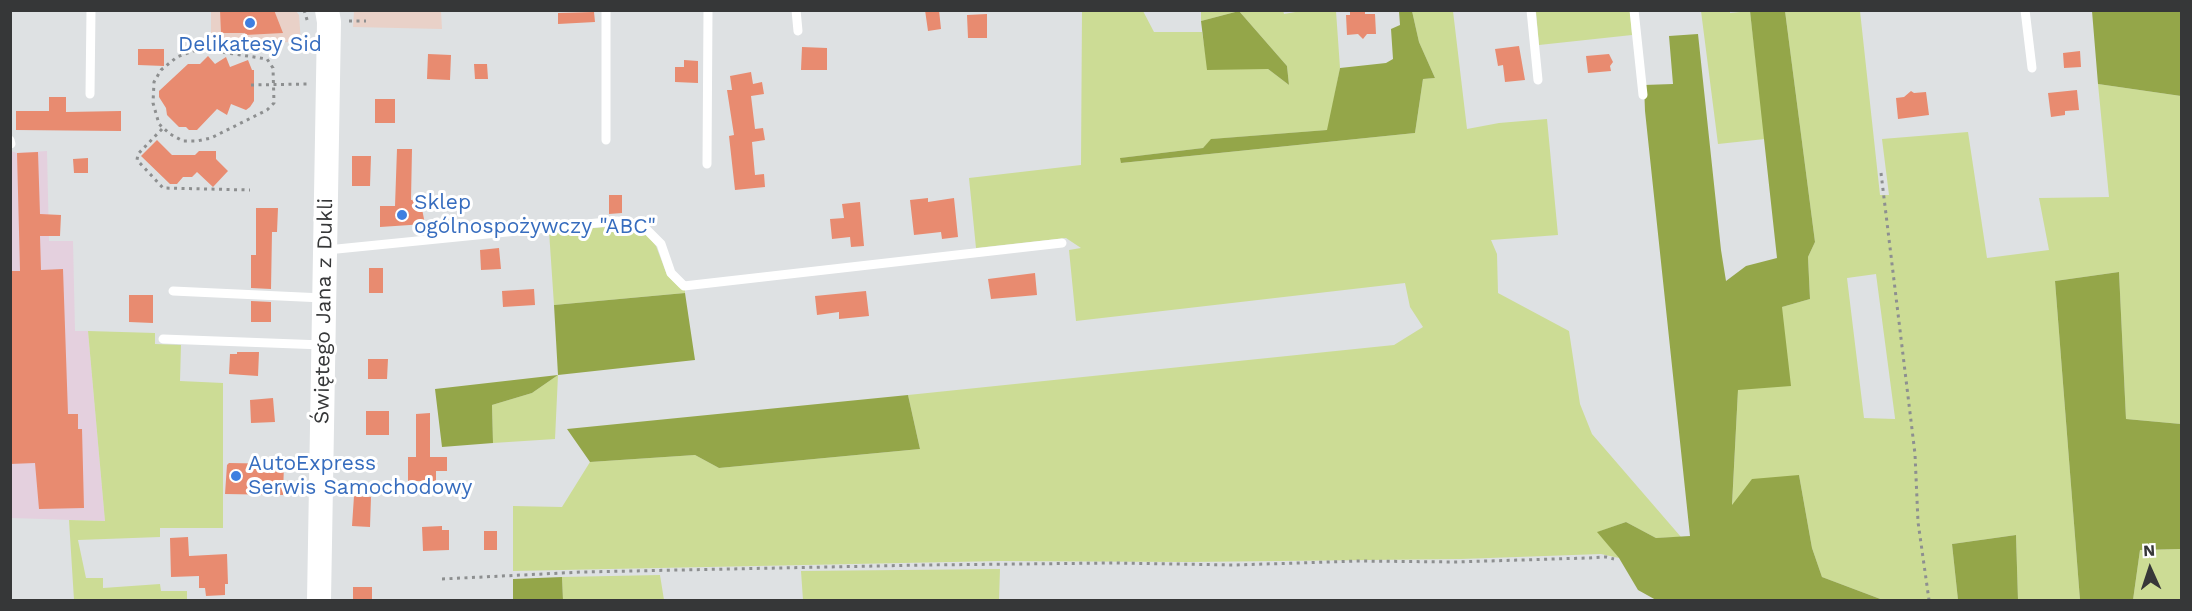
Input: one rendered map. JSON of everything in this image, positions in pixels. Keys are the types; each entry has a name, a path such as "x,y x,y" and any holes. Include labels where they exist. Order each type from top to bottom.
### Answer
{"main road":[{"name":"Świętego Jana z Dukli","path":"319,600 328,16"}],"lane":[{"path":"90,94 91,10"},
{"path":"606,10 606,140"},
{"path":"707,164 708,10"},
{"path":"796,10 798,31"},
{"path":"1531,10 1539,80"},
{"path":"1634,10 1642,95"},
{"path":"2025,10 2032,68"},
{"path":"325,250 617,221 642,225 661,244 671,273 684,286 1062,243"},
{"path":"173,291 324,298"},
{"path":"163,339 323,345"}],"path":[{"path":"304,10 366,21"},
{"path":"208,50 262,57 272,65 274,103 270,108 211,138 197,141 183,141 162,129 153,103 153,89 161,70 177,57 193,51 208,50"},
{"path":"251,85 315,84"},
{"path":"162,129 138,154 137,160 162,188 250,190"},
{"path":"1881,172 1915,454 1918,522 1929,600"},
{"path":"442,579 582,572 937,564 1235,565 1358,561 1465,562 1597,557 1614,560"}],"shaded area":[{"path":"211,11 296,11 299,15 301,42 211,43"},
{"path":"354,11 441,11 442,29 353,27"},
{"path":"11,151 17,153 47,151 49,241 73,241 75,331 88,331 105,521 11,518"}],"green space":[{"path":"1082,10 1143,11 1154,32 1202,32 1208,69 1268,69 1289,85 1287,66 1239,11 1201,21 1201,11 1283,10 1284,14 1307,10 1336,11 1340,68 1328,130 1212,139 1203,148 1121,158 1121,163 1415,133 1423,79 1435,78 1419,42 1412,11 1453,11 1467,129 1499,123 1547,119 1558,235 1491,240 1497,254 1498,293 1569,331 1580,404 1592,434 1681,537 1656,538 1626,522 1598,532 1619,558 1601,554 1461,559 1188,562 1000,561 513,571 513,506 562,507 590,462 695,455 719,468 920,449 908,395 1394,345 1423,327 1410,307 1405,283 1076,321 1069,250 1081,248 1066,238 976,248 969,178 1081,165"},
{"path":"1239,11 1287,66 1289,85 1268,69 1207,70 1201,21"},
{"path":"1399,11 1412,11 1419,42 1435,78 1423,79 1415,133 1121,163 1120,158 1203,148 1211,139 1327,130 1340,68 1386,63 1393,59 1391,29 1400,25"},
{"path":"1536,11 1630,11 1632,35 1539,45"},
{"path":"1701,11 1730,11 1730,13 1750,11 1765,139 1718,144"},
{"path":"1750,11 1785,11 1815,242 1808,257 1810,299 1782,307 1791,386 1738,390 1732,505 1752,479 1799,475 1812,548 1822,577 1883,600 1656,600 1638,590 1619,558 1597,532 1626,522 1656,538 1690,536 1645,111 1644,85 1673,84 1669,36 1698,34 1726,281 1746,266 1777,258"},
{"path":"1785,11 1860,11 1880,195 1889,195 1882,139 1968,132 1987,258 2049,250 2039,198 2109,197 2098,84 2181,96 2181,424 2126,419 2119,272 2055,281 2080,600 2018,600 2016,535 1952,544 1958,600 1883,600 1822,577 1812,548 1799,475 1732,506 1738,390 1782,307 1810,299 1808,257 1815,242","holes":["1876,274 1895,419 1864,418 1847,278"]},
{"path":"2092,11 2181,11 2181,96 2098,84"},
{"path":"623,226 643,230 656,246 667,275 685,290 685,293 554,305 549,231"},
{"path":"2119,272 2126,419 2181,424 2181,549 2140,550 2133,600 2080,600 2055,281"},
{"path":"685,293 695,360 558,375 554,305"},
{"path":"88,331 155,333 155,344 181,345 180,381 223,383 223,528 160,528 160,537 78,540 86,578 103,578 103,588 160,584 161,591 187,591 187,600 74,600 69,520 105,521"},
{"path":"558,375 555,439 493,443 492,405 532,393"},
{"path":"558,375 532,393 492,405 493,443 442,447 435,389"},
{"path":"908,395 920,449 719,468 695,455 590,462 567,429"},
{"path":"2016,535 2018,600 1958,600 1952,544"},
{"path":"2181,549 2181,600 2133,600 2140,550"},
{"path":"1000,569 999,600 803,600 801,571"},
{"path":"660,575 664,600 563,600 562,577"},
{"path":"562,577 563,600 513,600 513,579"}],"building":[{"name":"Delikatesy Sid","path":"220,10 274,10 283,33 245,35 245,33 221,33"},
{"path":"925,10 939,10 941,29 928,31"},
{"path":"1350,10 1365,10 1365,14 1375,14 1376,34 1367,34 1363,39 1358,34 1347,35 1346,15 1350,15"},
{"path":"594,12 595,22 558,24 558,13"},
{"path":"987,14 987,38 968,38 967,15"},
{"path":"1519,46 1525,80 1505,82 1503,65 1498,66 1495,49"},
{"path":"802,47 827,48 827,70 801,70"},
{"path":"138,49 164,49 164,66 138,65"},
{"path":"2080,51 2081,67 2064,68 2063,53"},
{"path":"428,54 451,55 450,80 427,79"},
{"path":"1609,54 1613,62 1610,66 1611,71 1588,73 1586,56"},
{"path":"208,56 215,64 226,57 230,67 248,60 254,70 254,101 246,110 231,104 227,115 217,109 197,130 179,127 167,115 166,108 159,97 159,91 188,64 200,64"},
{"path":"684,60 698,61 698,83 675,82 675,67 684,67"},
{"path":"474,64 487,64 488,79 475,79"},
{"path":"751,72 753,84 762,82 764,94 751,96 755,129 763,128 765,140 752,142 755,175 764,174 765,187 735,190 729,136 734,135 727,90 732,90 730,76"},
{"path":"2077,90 2079,110 2065,111 2065,115 2051,117 2048,93"},
{"path":"1911,91 1926,92 1929,115 1898,119 1896,98 1904,97"},
{"path":"49,97 66,97 66,112 121,111 121,131 16,130 16,111 49,111"},
{"path":"375,99 395,99 395,123 375,123"},
{"path":"157,140 172,155 195,155 199,151 216,151 216,159 228,171 213,187 197,172 192,177 183,177 177,184 170,184 141,156"},
{"path":"397,149 412,149 411,200 420,199 425,224 380,227 380,206 395,206"},
{"path":"38,152 40,214 61,215 60,236 40,236 41,270 63,269 68,414 78,414 78,429 82,429 84,508 39,509 35,463 10,464 10,271 20,271 17,153"},
{"path":"352,156 371,156 370,186 352,186"},
{"path":"88,158 88,173 74,173 73,159"},
{"path":"609,195 622,195 622,213 609,214"},
{"path":"928,198 928,202 954,198 958,237 942,239 941,232 914,235 910,200"},
{"path":"860,202 864,246 851,247 850,237 832,239 830,219 844,218 842,204"},
{"path":"256,208 278,208 277,232 272,232 271,289 251,288 251,255 256,255"},
{"path":"499,248 501,269 481,270 480,250"},
{"path":"369,268 383,268 383,293 369,293"},
{"path":"1035,273 1037,295 991,299 988,279"},
{"path":"534,289 535,305 503,307 502,291"},
{"path":"866,291 869,316 839,319 839,312 817,315 815,296"},
{"path":"129,295 153,295 153,323 129,322"},
{"path":"251,301 271,302 271,322 251,322"},
{"path":"237,352 259,352 258,376 229,374 230,354 237,354"},
{"path":"368,359 388,359 387,379 368,379"},
{"path":"273,398 275,422 251,423 250,400"},
{"path":"366,411 389,411 389,435 366,435"},
{"path":"430,413 430,457 447,457 447,471 436,471 436,481 408,481 408,457 416,457 416,414"},
{"path":"229,463 284,464 283,495 225,494"},
{"path":"354,496 371,497 370,527 352,526"},
{"path":"442,526 442,530 449,530 449,550 423,551 422,527"},
{"path":"484,531 497,531 497,550 484,550"},
{"path":"188,537 189,556 227,554 228,584 225,584 225,595 206,596 205,588 199,588 199,576 171,577 170,538"},
{"path":"353,587 372,587 372,600 353,600"}],"place":[{"name":"Delikatesy Sid","path":"250,23"},
{"name":"Sklep ogólnospożywczy \"ABC\"","path":"402,215"},
{"name":"AutoExpress Serwis Samochodowy","path":"236,476"}]}
